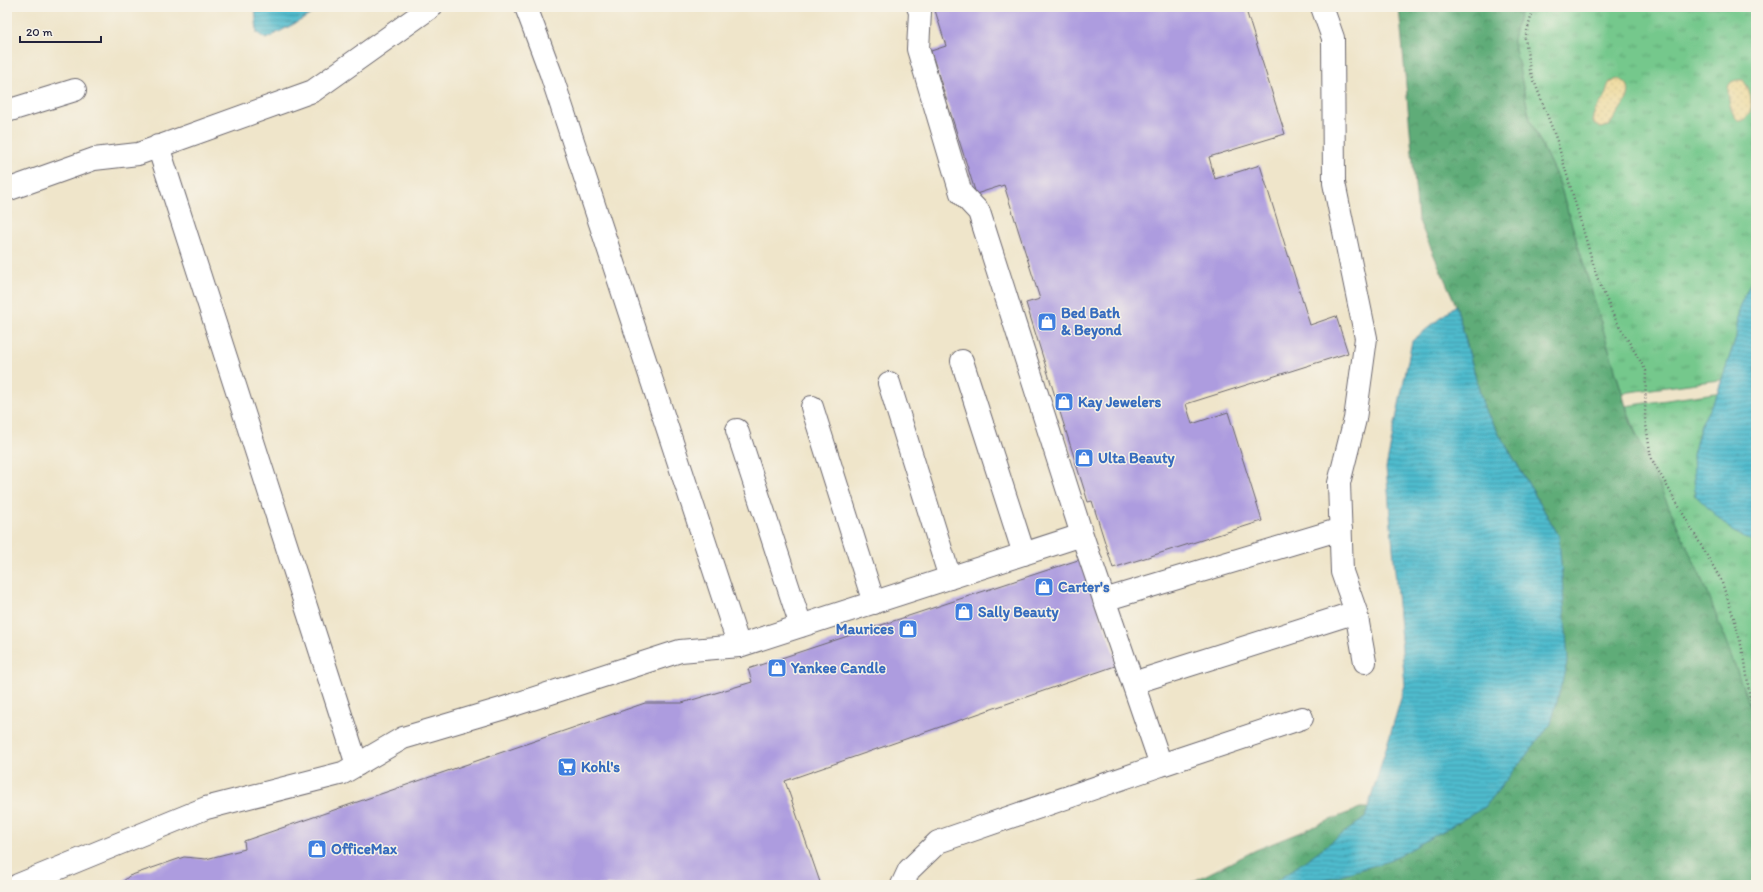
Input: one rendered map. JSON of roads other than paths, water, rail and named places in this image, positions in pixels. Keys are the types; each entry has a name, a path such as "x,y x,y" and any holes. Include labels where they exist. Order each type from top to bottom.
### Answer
{"lane":[{"path":"7,190 94,159 138,154 313,91 431,7"},
{"path":"526,7 551,74 739,646"},
{"path":"918,7 920,12 918,49 961,193 979,212 1082,535 1161,765"},
{"path":"1322,7 1333,38 1334,183 1366,338 1355,419 1339,484 1342,572 1356,612 1365,662"},
{"path":"8,107 75,90"},
{"path":"158,146 357,765"},
{"path":"962,361 1024,554"},
{"path":"889,383 950,578"},
{"path":"812,407 874,603"},
{"path":"737,430 801,626"},
{"path":"1104,600 1341,529"},
{"path":"18,885 206,808 342,773 403,738 494,711 680,651 739,646 1082,535"},
{"path":"1133,683 1356,612"},
{"path":"902,885 909,870 938,842 1302,718"}],"water":[{"path":"255,7 321,7 305,18 266,39 257,33"},
{"path":"1756,280 1756,543 1732,531 1695,495 1693,455 1701,424 1716,397 1736,337 1739,307 1751,282"},
{"path":"1456,305 1484,408 1559,536 1568,659 1551,724 1485,807 1390,861 1305,885 1271,885 1365,818 1405,685 1386,468 1412,341"}],"place":[{"name":"Bed Bath & Beyond","path":"1047,322"},
{"name":"Kay Jewelers","path":"1064,402"},
{"name":"Ulta Beauty","path":"1084,458"},
{"name":"Carter's","path":"1044,587"},
{"name":"Sally Beauty","path":"964,612"},
{"name":"Maurices","path":"908,629"},
{"name":"Yankee Candle","path":"777,668"},
{"name":"Kohl's","path":"567,767"},
{"name":"OfficeMax","path":"317,849"}]}
